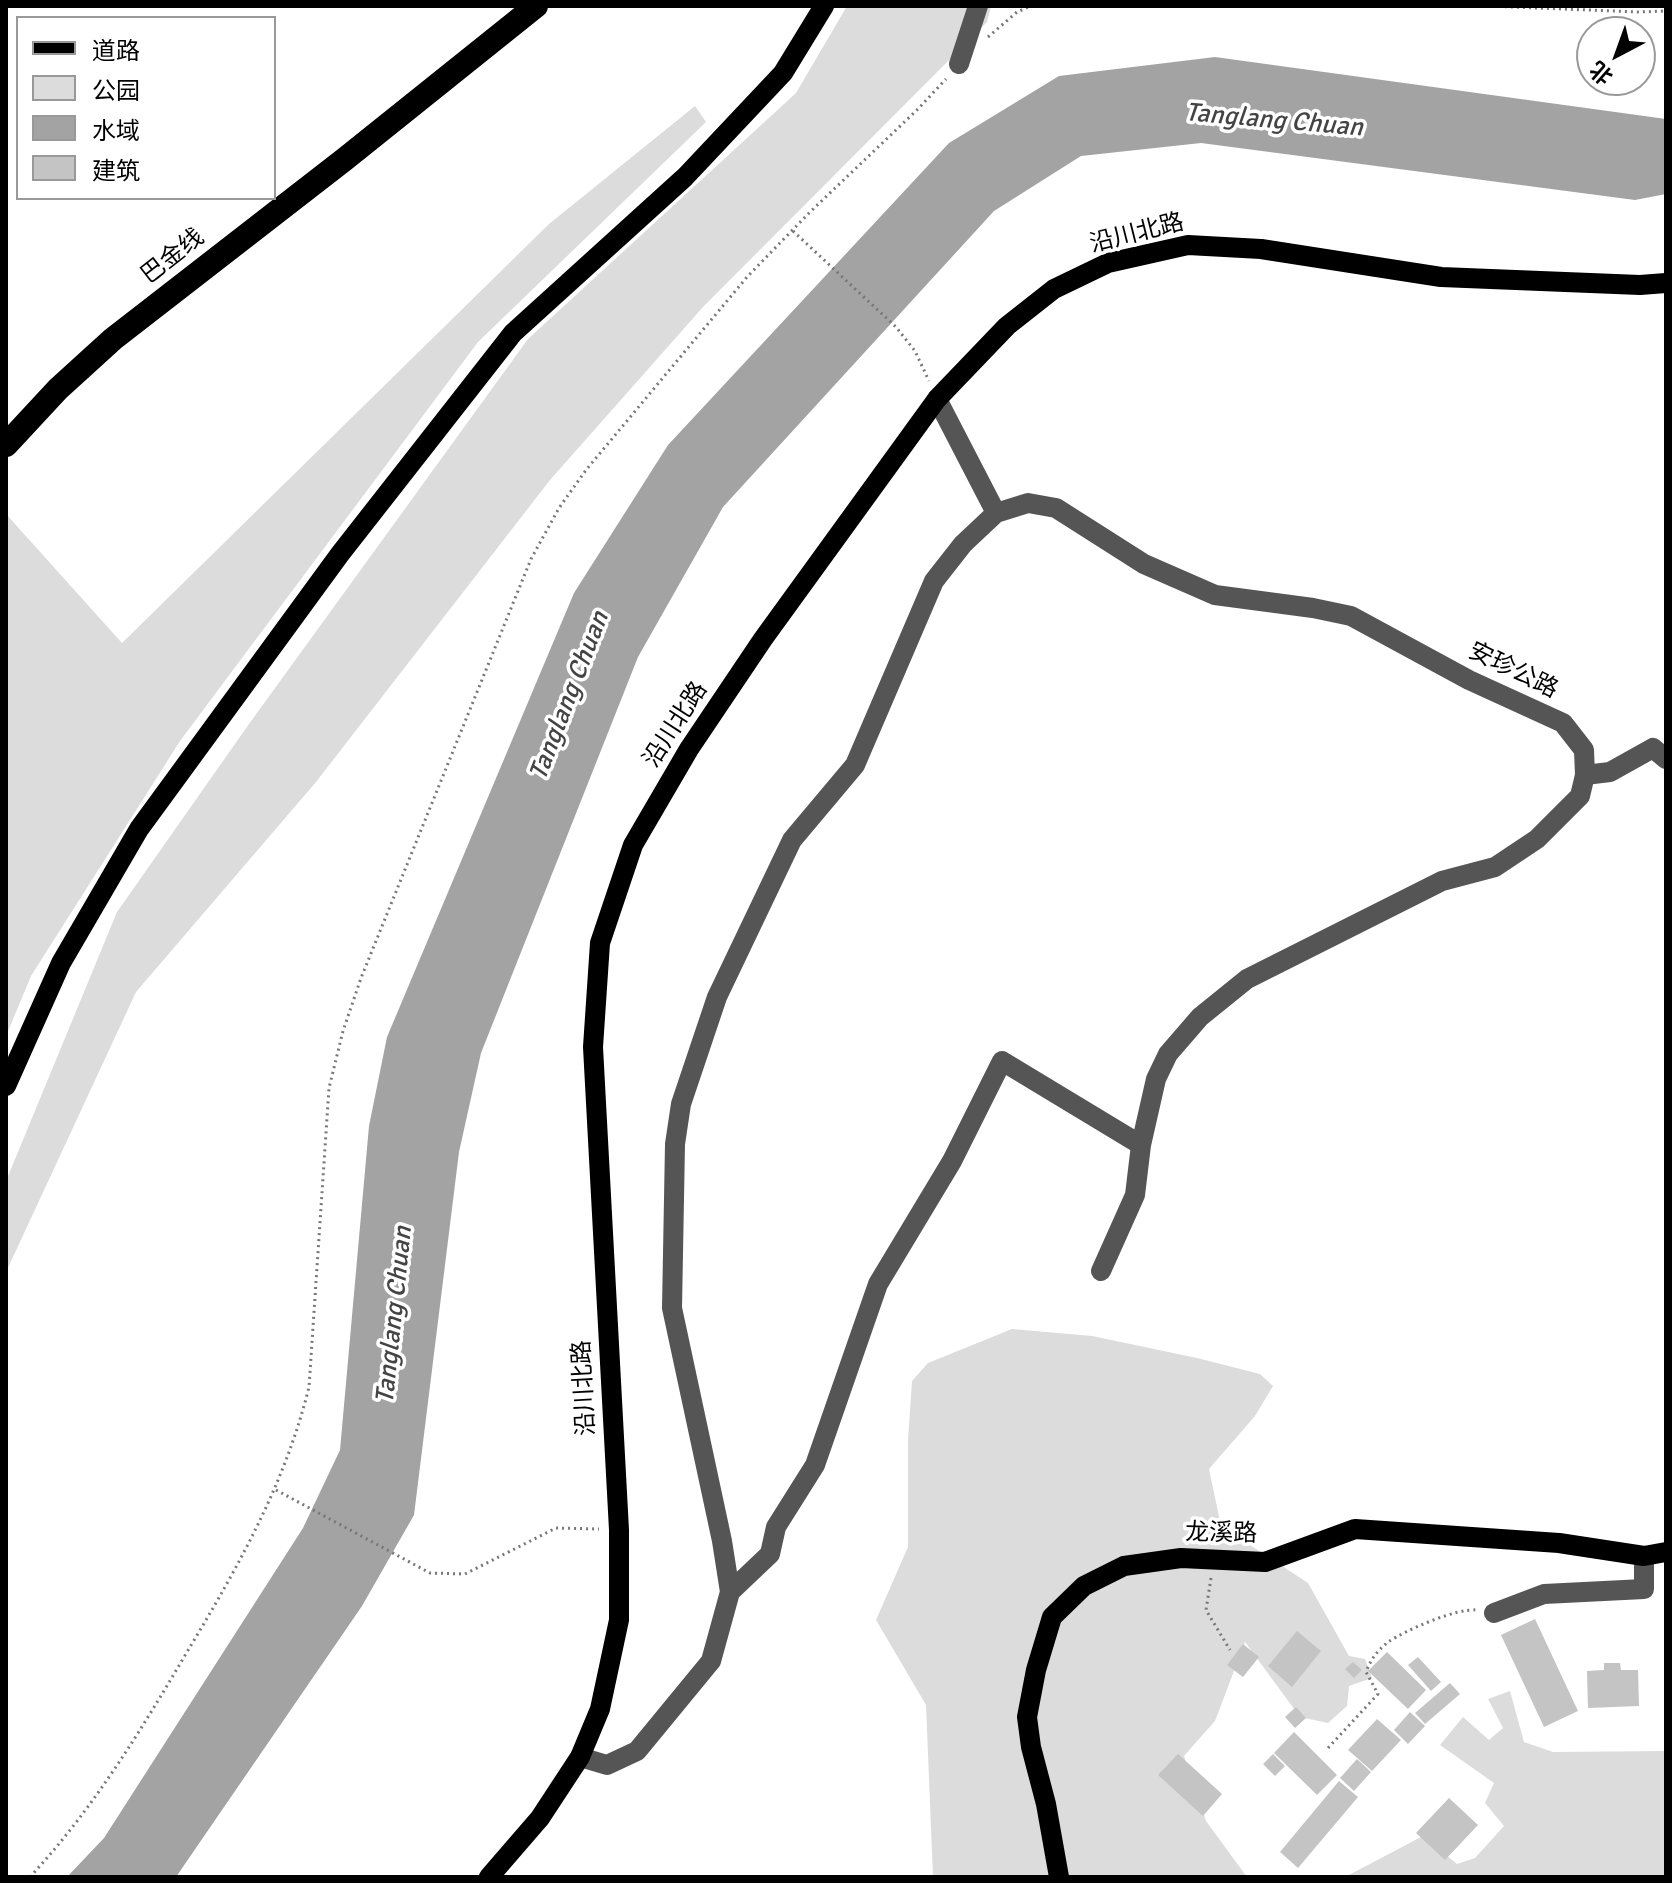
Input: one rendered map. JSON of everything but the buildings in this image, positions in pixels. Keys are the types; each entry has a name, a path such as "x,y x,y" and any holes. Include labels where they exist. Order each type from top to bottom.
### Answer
{"highway":[{"name":"巴金线","path":"6,445 58,389 113,339 536,6"}],"main road":[{"path":"6,1086 61,963 139,829 340,554 513,333 685,177 783,73 824,6"},
{"name":"沿川北路","path":"489,1877 540,1818 580,1757 600,1709 619,1620 619,1530 593,1047 600,943 633,845 689,749 763,639 937,399 1007,326 1054,289 1108,263 1188,245 1261,249 1441,277 1640,285 1666,283"},
{"name":"龙溪路","path":"1059,1877 1027,1717 1036,1670 1052,1617 1084,1586 1124,1566 1181,1558 1265,1562 1355,1529 1559,1543 1644,1556 1666,1552"}],"street":[{"path":"959,64 978,6"},
{"path":"580,1757 607,1765 637,1751 711,1661 730,1592 672,1308 675,1144 681,1104 717,997 792,840 855,765 934,581 963,544 996,513 937,399"},
{"name":"安珍公路","path":"996,513 1028,503 1056,508 1144,564 1215,595 1351,616 1469,680 1563,723 1584,750 1585,775"},
{"path":"1101,1271 1135,1195 1141,1145 1156,1079 1168,1054 1200,1017 1247,979 1442,881 1495,867 1537,839 1580,796 1585,775 1610,772 1653,748 1666,759"},
{"path":"730,1592 770,1554 776,1527 815,1465 878,1284 952,1161 1002,1061 1141,1145"},
{"path":"1494,1613 1544,1594 1644,1589 1644,1556"}],"path":[{"path":"30,1877 63,1841 114,1773 239,1565 276,1490 299,1431 309,1387 329,1088 343,1031 361,978 531,559 559,508 586,470 747,277 918,109 959,64 1017,12 1031,6"},
{"path":"1487,6 1666,11"},
{"path":"792,230 896,327 915,351 937,399"},
{"path":"276,1490 430,1573 465,1574 556,1528 619,1530"},
{"path":"1210,1559 1212,1586 1206,1610 1230,1650"},
{"path":"1328,1748 1378,1694 1366,1672 1371,1658 1389,1642 1413,1629 1466,1609 1494,1613"}],"green space":[{"path":"847,6 991,6 987,22 703,307 550,480 316,782 136,992 6,1272 6,1181 117,912 528,339 796,93"},
{"path":"695,106 706,122 478,342 180,741 31,976 6,1036 6,514 122,643 549,224"},
{"path":"1012,1329 1092,1336 1197,1358 1260,1374 1273,1386 1255,1416 1209,1469 1221,1526 1308,1583 1349,1656 1365,1659 1372,1678 1349,1686 1347,1706 1328,1723 1300,1717 1245,1642 1215,1721 1184,1756 1206,1821 1247,1877 933,1877 926,1705 876,1620 908,1547 908,1440 912,1381 928,1363"},
{"path":"1510,1691 1524,1742 1553,1752 1666,1751 1666,1877 1345,1877 1423,1836 1457,1864 1475,1858 1504,1826 1485,1803 1494,1783 1440,1745 1463,1717 1489,1740 1503,1728 1488,1699"}],"water":[{"name":"Tanglang Chuan","path":"1215,57 1666,119 1666,194 1635,200 1201,143 1081,156 994,211 723,507 638,657 481,1053 459,1152 414,1515 362,1606 176,1877 67,1877 104,1838 303,1528 340,1450 369,1126 387,1037 574,593 668,445 949,143 1059,76"}]}
